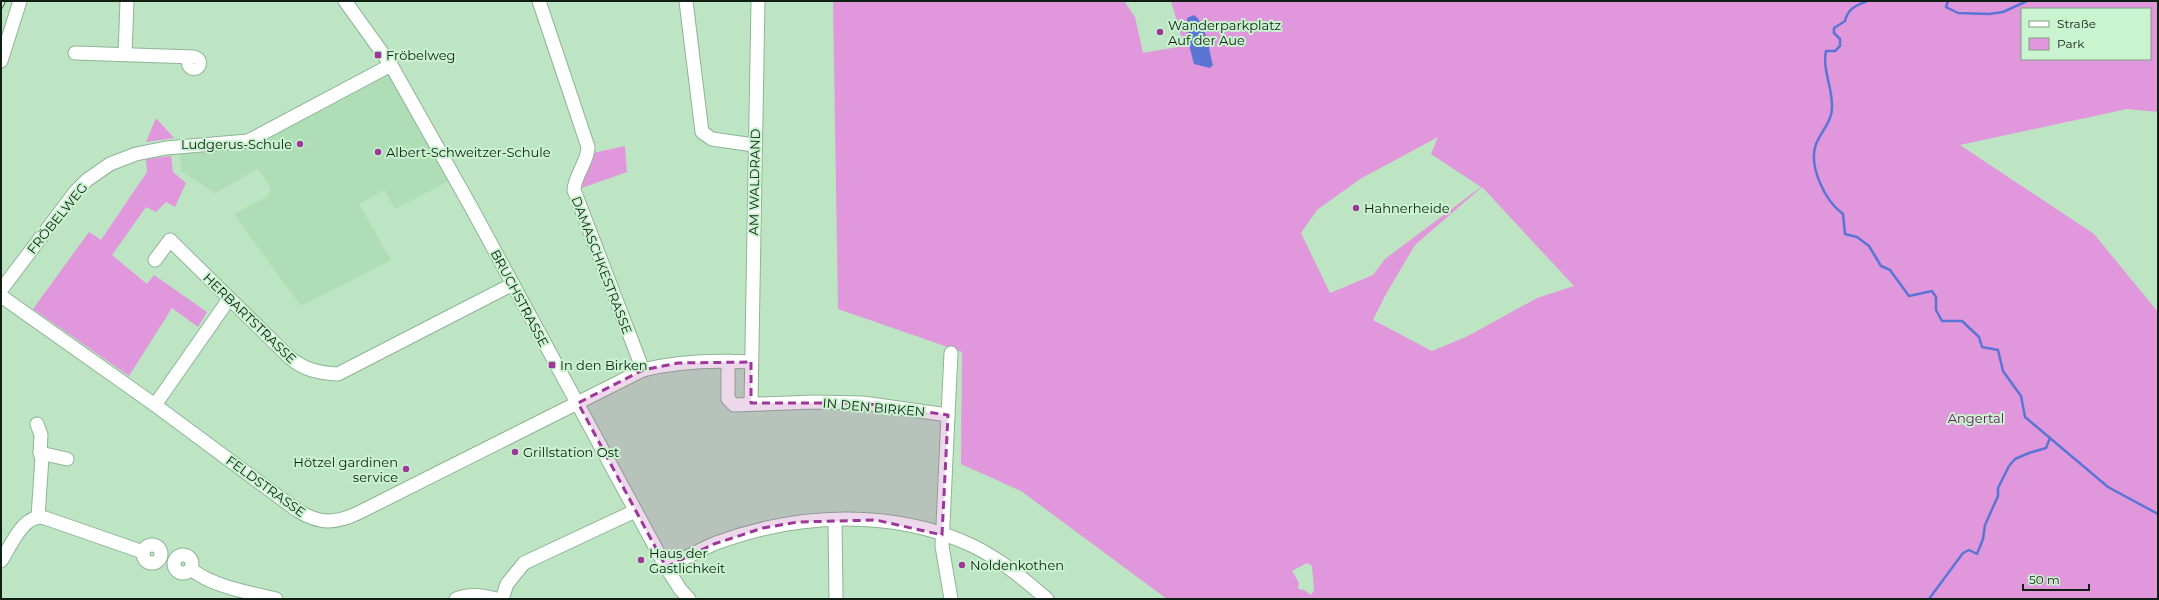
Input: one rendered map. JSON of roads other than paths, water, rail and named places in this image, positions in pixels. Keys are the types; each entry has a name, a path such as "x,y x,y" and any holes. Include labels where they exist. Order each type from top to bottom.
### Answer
{"street":[{"path":"1,62 20,1"},
{"path":"125,54 127,1"},
{"name":"BRUCHSTRASSE","path":"345,1 391,65 578,403 666,567 680,589 690,599"},
{"name":"DAMASCHKESTRASSE","path":"538,1 588,147 586,158 576,177 574,190 643,370"},
{"path":"686,1 702,132 712,139 754,145"},
{"name":"AM WALDRAND","path":"752,362 754,145 758,1"},
{"path":"74,53 194,57"},
{"name":"FRÖBELWEG","path":"1,290 76,191 87,180 110,164 136,154 159,149 248,141 391,65"},
{"name":"HERBARTSTRASSE","path":"155,260 170,240 297,364 315,372 338,374 512,284"},
{"name":"FELDSTRASSE","path":"1,296 155,405 298,511 311,519 337,521 353,515 578,403"},
{"path":"155,405 229,299"},
{"path":"951,353 942,535 943,558 951,599"},
{"path":"578,403 643,370 678,363 728,361 752,362 752,403"},
{"name":"IN DEN BIRKEN","path":"728,361 729,403 737,406 752,403 862,403 948,415"},
{"path":"37,424 41,435 40,453 42,457 38,517"},
{"path":"40,453 68,459"},
{"path":"502,599 507,584 524,563 635,511"},
{"path":"1,561 24,526 31,519 38,517 143,552 146,547 154,545 160,549 167,561 180,572 187,572 191,568 200,577 276,599"},
{"path":"835,520 836,599"},
{"path":"666,567 714,544 763,528 798,522 835,520 895,523 942,535 974,546 989,554 1047,599"},
{"path":"456,599 464,596 478,595 496,599"}],"water":[{"path":"1194,15 1198,19 1204,31 1213,65 1210,68 1194,64 1188,41 1187,18"}],"waterway":[{"path":"1867,1 1850,10 1845,21 1834,28 1834,33 1840,39 1840,46 1835,51 1826,51 1825,58 1826,72 1831,93 1832,113 1816,144 1814,153 1816,172 1824,192 1836,208 1843,214 1845,234 1857,237 1869,246 1881,266 1890,270 1909,296 1932,291 1936,297 1936,310 1942,321 1962,321 1979,337 1982,347 1998,350 2003,371 2021,396 2025,417 2108,487 2158,514"},
{"path":"1948,1 1946,7 1958,13 1989,14 2003,12 2027,1"},
{"path":"1929,599 1963,553 1969,550 1977,554 1983,539 1985,525 1998,496 1998,488 2009,466 2015,459 2046,448 2050,438"}],"railway":[{"path":"1,7 4,1"}],"place":[{"name":"Wanderparkplatz Auf der Aue","path":"1160,32"},
{"name":"Fröbelweg","path":"378,55"},
{"name":"Ludgerus-Schule","path":"300,144"},
{"name":"Albert-Schweitzer-Schule","path":"378,152"},
{"name":"Hahnerheide","path":"1356,208"},
{"name":"In den Birken","path":"552,365"},
{"name":"Grillstation Ost","path":"515,452"},
{"name":"Hötzel gardinen service","path":"406,469"},
{"name":"Haus der Gastlichkeit","path":"641,560"},
{"name":"Noldenkothen","path":"962,565"}],"park label":[{"name":"Angertal","path":"1976,418"}]}
